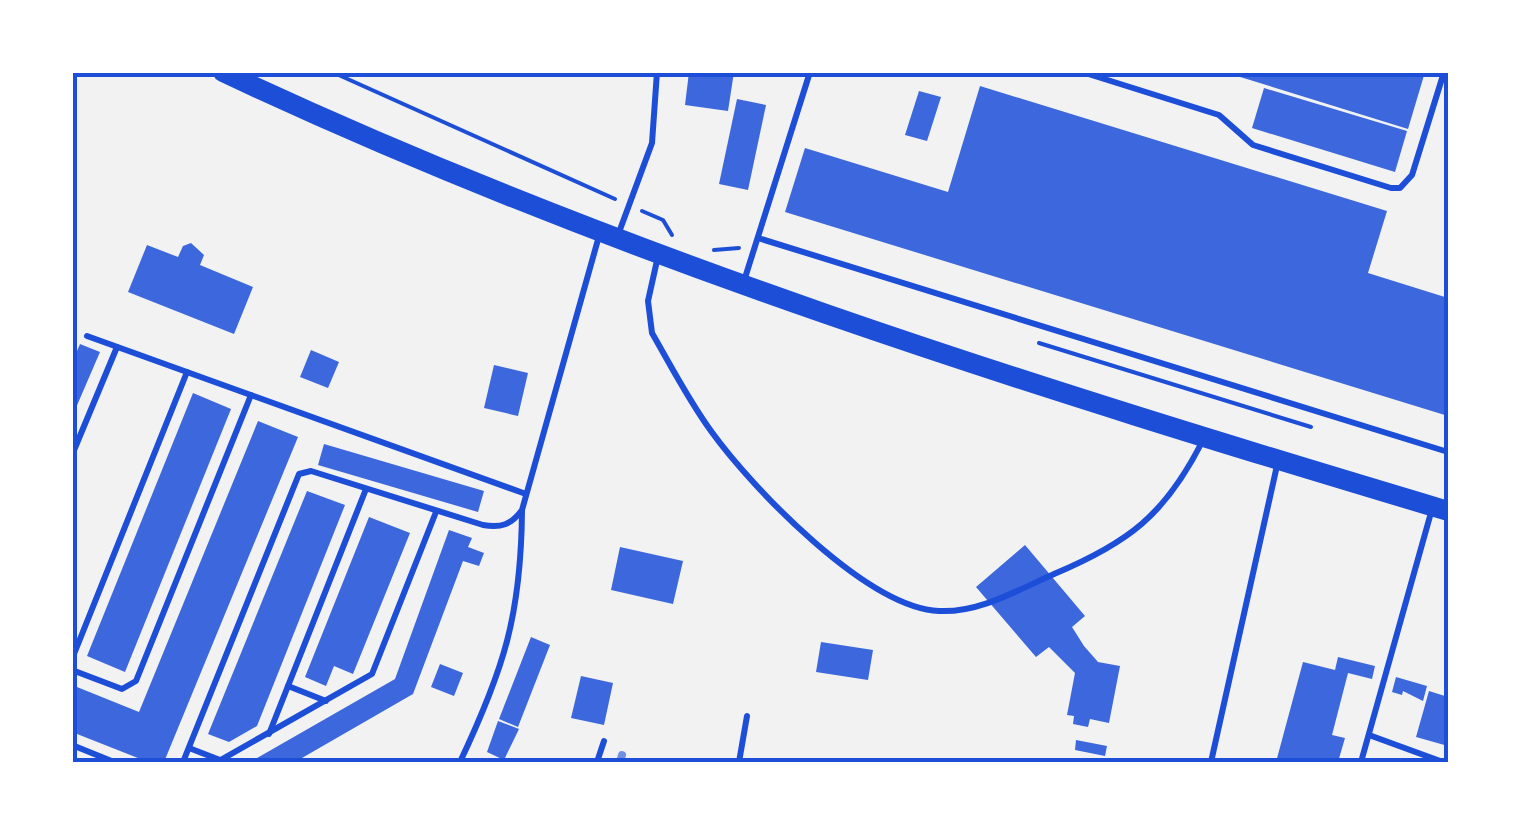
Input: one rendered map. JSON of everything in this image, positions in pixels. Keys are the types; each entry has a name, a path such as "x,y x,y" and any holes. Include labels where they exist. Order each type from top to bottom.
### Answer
{"main road":[{"path":"223,72 264,81 609,234 742,286 1204,438 1441,509"}],"lane":[{"path":"460,762 513,630 521,578 522,510 526,494 609,234 652,143 657,72"},
{"path":"742,286 810,72"},
{"path":"1082,72 1218,115 1253,144 1391,188 1400,188 1412,175 1444,72"},
{"path":"758,238 1448,452"},
{"path":"659,254 647,316 652,333 708,428 819,548 890,596 915,607 936,611 976,608 1108,551 1153,517 1184,477 1204,438"},
{"path":"88,336 526,494"},
{"path":"72,454 118,347"},
{"path":"72,659 187,372"},
{"path":"72,670 122,689 136,681 251,395"},
{"path":"1211,762 1278,460"},
{"path":"183,762 296,478 310,471 495,527 514,520 522,510"},
{"path":"269,734 366,489"},
{"path":"1361,762 1441,509"},
{"path":"189,748 219,762 365,679 378,664 436,512"},
{"path":"288,686 326,701"},
{"path":"738,762 747,716"},
{"path":"1369,735 1443,762"},
{"path":"597,762 604,741"},
{"path":"72,746 114,762"}],"building":[{"path":"689,72 734,72 728,111 685,105"},
{"path":"1224,72 1425,72 1408,129"},
{"path":"980,86 1387,211 1368,273 1448,298 1448,416 785,212 805,148 948,192"},
{"path":"1264,88 1407,131 1395,172 1252,128"},
{"path":"919,91 941,97 927,141 905,135"},
{"path":"737,99 766,105 748,190 719,184"},
{"path":"191,243 204,255 200,265 253,287 234,334 128,292 147,245 178,257 183,246"},
{"path":"80,344 100,352 72,417 72,363"},
{"path":"311,350 339,362 328,388 300,377"},
{"path":"494,365 528,373 518,416 484,408"},
{"path":"193,393 231,409 125,672 87,656"},
{"path":"258,421 298,437 164,762 148,762 72,732 72,685 139,712"},
{"path":"324,444 484,491 478,512 318,465"},
{"path":"307,491 345,505 257,726 229,742 208,734"},
{"path":"369,517 410,533 353,674 334,666 326,686 305,677"},
{"path":"449,530 472,538 468,547 484,553 479,566 463,561 413,694 295,762 250,762 395,679"},
{"path":"1025,545 1085,616 1072,627 1084,646 1098,662 1120,666 1109,723 1090,719 1088,727 1073,724 1074,716 1067,715 1075,673 1049,647 1036,657 976,587"},
{"path":"620,547 683,561 673,604 611,590"},
{"path":"531,637 550,645 518,727 499,719"},
{"path":"821,642 873,650 868,680 816,672"},
{"path":"1338,657 1375,666 1372,679 1348,673 1332,735 1345,738 1338,762 1276,762 1303,662 1335,670"},
{"path":"440,664 463,673 454,696 431,687"},
{"path":"581,676 613,683 604,725 571,718"},
{"path":"1396,677 1427,686 1423,701 1403,691 1402,695 1392,692"},
{"path":"1429,691 1448,697 1448,746 1416,737"},
{"path":"498,721 519,729 504,760 487,752"},
{"path":"1076,740 1107,746 1105,756 1075,750"}],"railway":[{"path":"620,762 622,755"}]}
